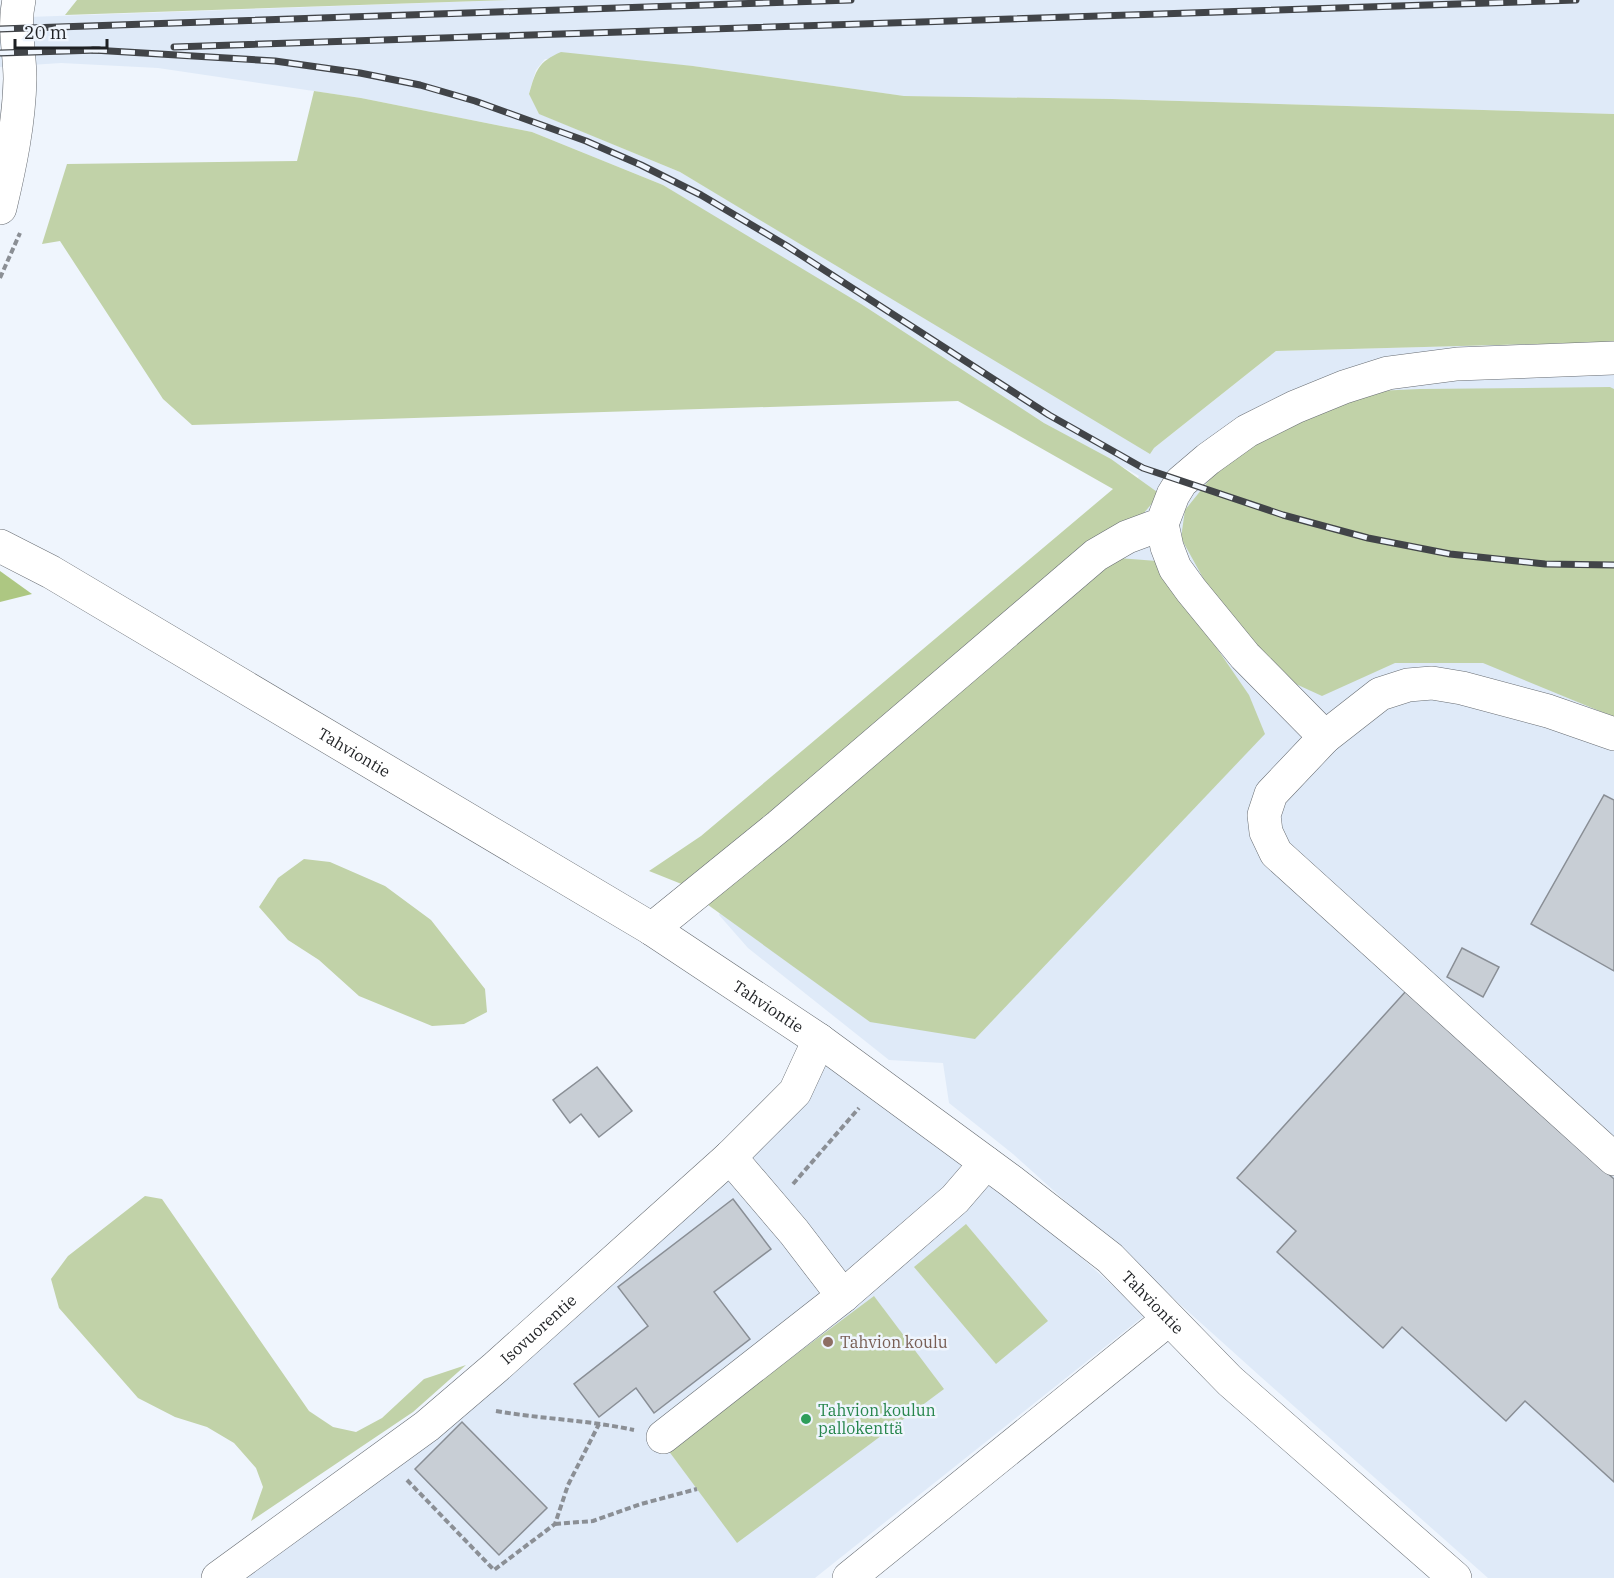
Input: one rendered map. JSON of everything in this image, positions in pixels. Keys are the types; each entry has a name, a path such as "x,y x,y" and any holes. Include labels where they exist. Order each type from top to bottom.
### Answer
{"street":[{"path":"0,208 16,135 20,78 17,29 19,0"},
{"path":"1325,737 1245,656 1175,568 1162,524 1173,495 1181,482 1247,431 1295,407 1344,387 1388,373 1457,364 1614,358"},
{"path":"652,929 771,833 1096,555 1127,537 1162,524"},
{"name":"Tahviontie","path":"0,546 51,572 652,929 819,1040 1110,1258 1230,1381 1455,1578"},
{"path":"1614,734 1548,711 1462,688 1432,683 1408,685 1380,694 1325,737 1271,794 1264,814 1266,832 1276,853 1614,1159"},
{"name":"Isovuorentie","path":"218,1578 449,1407 730,1157 795,1092 819,1040"},
{"path":"730,1157 773,1207 843,1296"},
{"path":"663,1437 843,1296 955,1199 986,1163"},
{"path":"849,1578 1169,1319"}],"path":[{"path":"773,1207 880,1084"},
{"path":"449,1407 474,1407 599,1424 663,1437"},
{"path":"555,1524 568,1485 599,1424"},
{"path":"385,1456 494,1570 555,1524 593,1521 641,1504 697,1489"}],"shaded area":[{"path":"509,0 1614,0 1614,114 1112,99 903,96 693,66 545,59 536,70 529,93 540,114 680,172 1154,448 1276,351 1614,342 1614,1578 1488,1578 1013,1154 949,1103 943,1063 889,1060 748,948 719,915 725,901 1116,517 1139,476 1044,423 663,185 532,132 361,98 158,68 61,63 0,67 0,18"},
{"name":"Tahvion koulu","path":"822,1062 1019,1201 1145,1315 815,1578 236,1578"}],"green space":[{"path":"77,0 509,0 65,15"},
{"path":"561,52 693,66 904,96 1112,99 1614,114 1614,342 1276,351 1154,448 1150,454 680,172 539,114 529,94 534,79 539,68 547,59"},
{"path":"314,91 361,98 532,132 663,185 861,304 1044,423 1111,459 1160,494 1143,514 684,885 649,871 701,836 1113,489 958,401 192,425 163,399 60,241 42,244 67,164 297,161"},
{"path":"1610,387 1614,389 1614,717 1483,663 1395,663 1322,696 1274,674 1218,605 1181,538 1185,510 1223,463 1289,420 1354,392"},
{"path":"1118,558 1157,561 1249,695 1265,734 975,1039 870,1022 704,902"},
{"path":"0,571 32,594 0,602"},
{"path":"304,859 330,862 385,886 431,920 485,989 487,1012 464,1024 432,1026 359,996 319,960 288,940 259,907 278,878"},
{"path":"145,1196 162,1199 309,1411 333,1427 356,1432 382,1418 424,1379 466,1365 413,1412 251,1521 263,1487 256,1468 234,1443 207,1427 175,1417 138,1398 59,1308 51,1279 68,1256"},
{"path":"966,1224 1048,1321 996,1364 914,1267"},
{"name":"Tahvion koulun pallokenttä","path":"874,1296 944,1389 737,1543 668,1450"}],"building":[{"path":"1604,795 1614,800 1614,971 1531,924"},
{"path":"1462,948 1499,967 1483,997 1447,977"},
{"path":"1406,991 1614,1179 1614,1482 1525,1401 1506,1421 1402,1327 1383,1348 1277,1252 1296,1231 1237,1178"},
{"path":"597,1067 632,1111 599,1137 581,1114 570,1123 553,1100"},
{"path":"733,1199 771,1249 714,1292 750,1339 654,1413 636,1388 599,1417 574,1384 648,1326 618,1287"},
{"path":"462,1422 547,1508 499,1555 415,1469"}],"railway":[{"path":"0,29 851,0"},
{"path":"174,47 1576,0"},
{"path":"93,50 275,61 360,73 420,85 475,101 586,141 701,195 787,246 1049,415 1143,468 1283,515 1368,538 1450,554 1545,564 1614,565"},
{"path":"0,53 99,50"}],"place":[{"name":"Tahvion koulu","path":"828,1342"},
{"name":"Tahvion koulun pallokenttä","path":"806,1419"}]}
